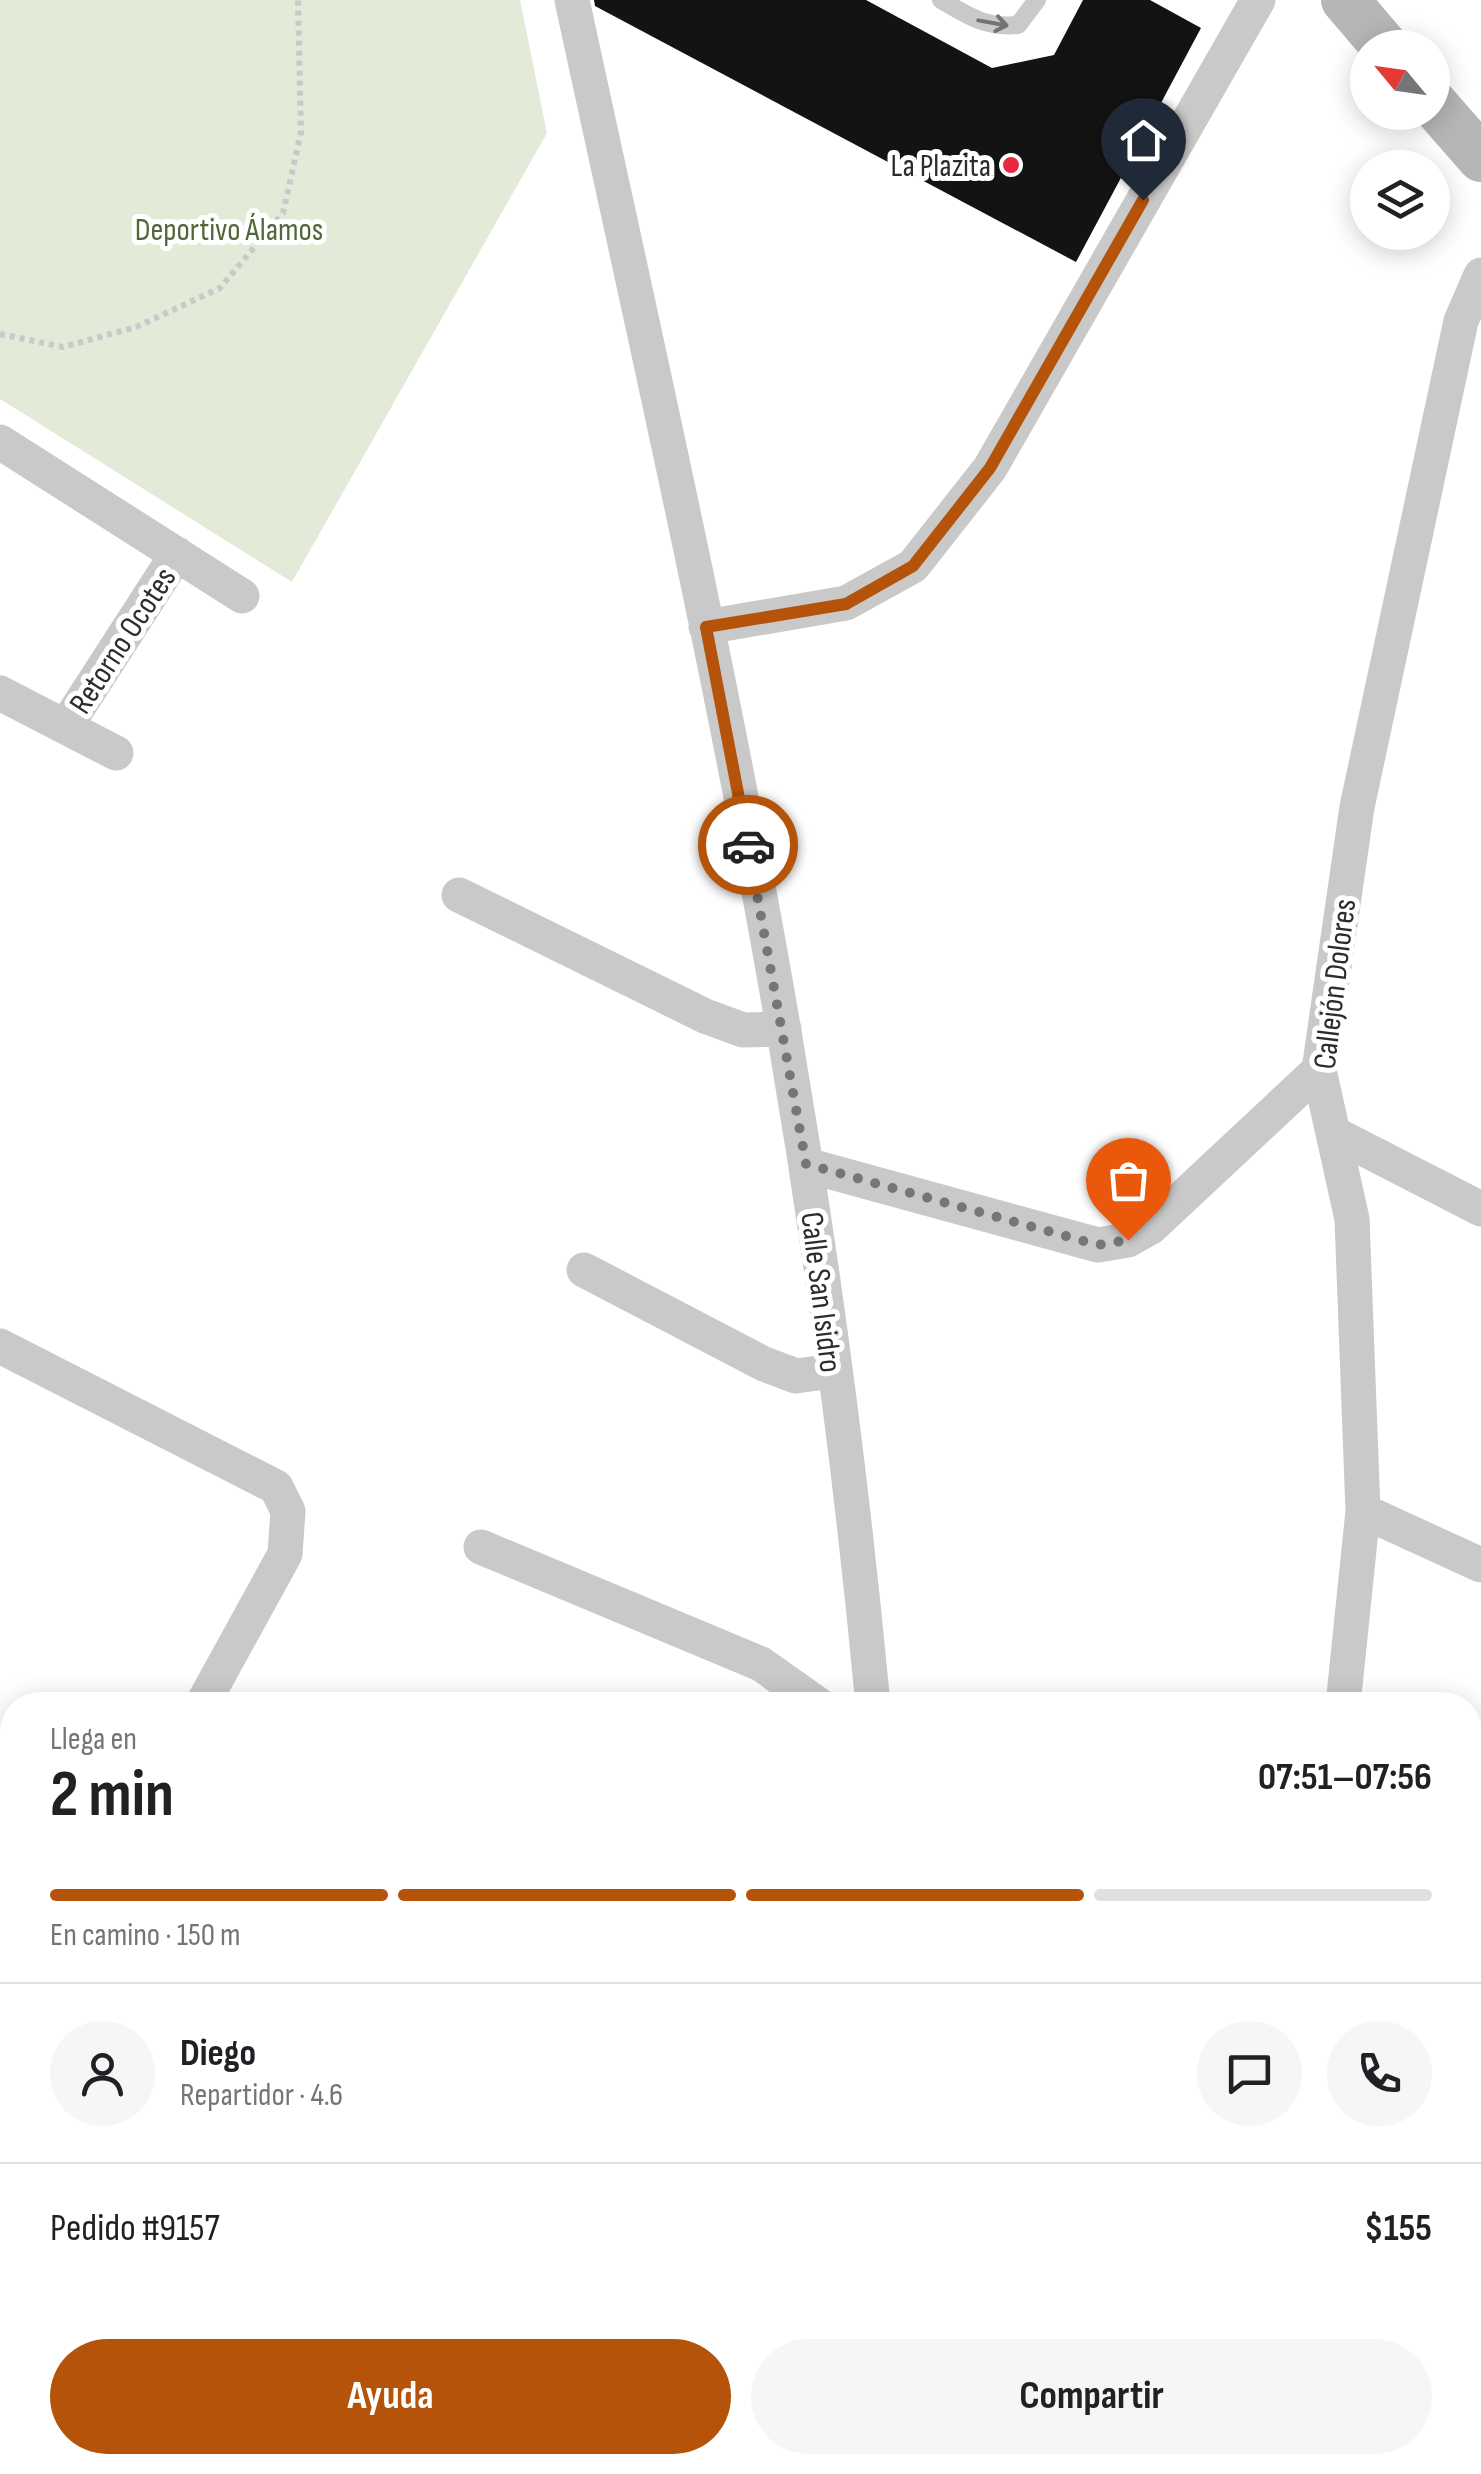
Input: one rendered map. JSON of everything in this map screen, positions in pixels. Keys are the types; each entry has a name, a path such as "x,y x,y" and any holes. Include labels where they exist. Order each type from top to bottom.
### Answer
{"main road":[{"path":"1345,0 1371,30"},
{"path":"1450,123 1481,158"}],"street":[{"name":"Calle San Isidro","path":"572,0 706,627 784,1029 806,1164 871,1692"},
{"path":"706,627 846,604 913,566 990,468 1258,0"},
{"name":"Callejón Dolores","path":"1343,1692 1363,1511 1352,1218 1319,1070 1357,808 1462,321 1481,275"},
{"path":"0,442 242,596"},
{"name":"Retorno Ocotes","path":"66,726 177,554"},
{"name":"Retorno Ocotes","path":"0,693 116,753"},
{"path":"459,895 705,1016 743,1030 784,1029"},
{"path":"806,1164 1098,1245 1128,1240 1152,1227 1319,1070"},
{"path":"1335,1134 1481,1209"},
{"path":"584,1270 764,1364 796,1376 832,1371"},
{"path":"0,1346 276,1486 288,1510 284,1554 209,1692"},
{"path":"1363,1511 1481,1566"},
{"path":"481,1548 760,1664 800,1692"}],"lane":[{"path":"940,0 983,24 998,27 1018,25 1038,0"}],"path":[{"path":"0,334 64,347 136,327 220,288 283,213 301,132 298,0"}],"green space":[{"name":"Deportivo Álamos","path":"0,0 520,0 547,133 292,582 0,399"}],"building":[{"name":"La Plazita","path":"594,0 866,0 992,68 1054,55 1083,0 1150,0 1201,28 1076,262 595,6"}],"way so far":[{"path":"748,845 806,1164 1098,1245 1128,1240"}],"place":[{"name":"La Plazita","path":"1011,165"}],"route":[{"path":"748,845 706,627 846,604 913,566 990,468 1143,200"}]}
